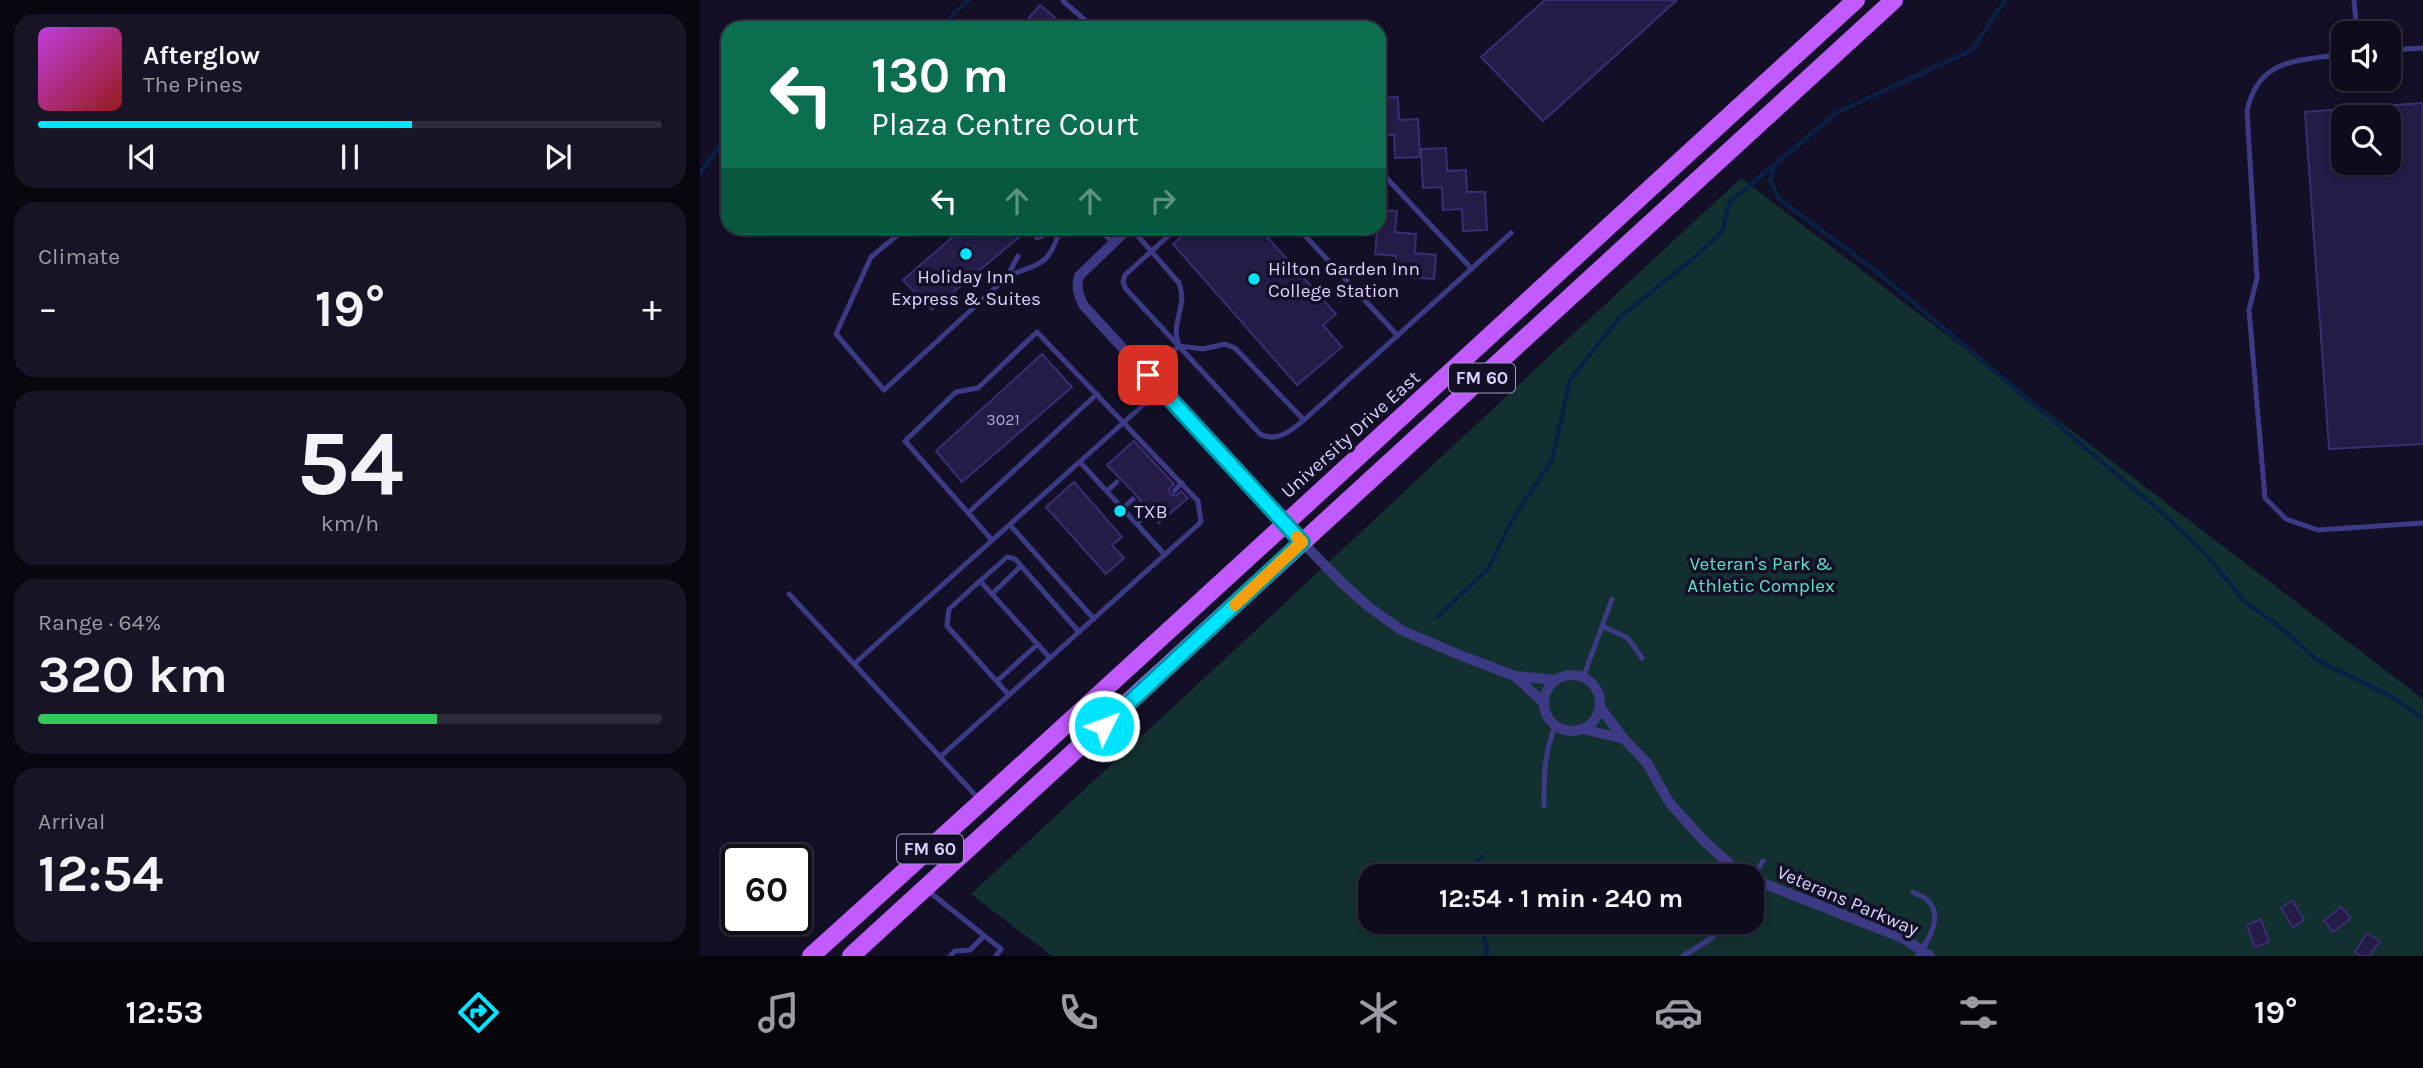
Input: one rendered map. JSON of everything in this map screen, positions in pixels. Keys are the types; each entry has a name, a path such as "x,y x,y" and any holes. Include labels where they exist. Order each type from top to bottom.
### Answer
{"main road":[{"name":"University Drive East","path":"811,956 1127,671 1284,523 1856,0"},
{"name":"FM 60","path":"851,956 1894,0"}],"street":[{"path":"1122,235 1079,276 1077,286 1084,306 1302,542 1369,607 1401,630 1515,676 1556,680 1574,675 1583,678 1596,690 1600,707 1591,724 1573,731 1555,726 1545,712 1544,703 1550,686 1556,680"},
{"path":"1515,676 1544,703"},
{"name":"Veterans Parkway","path":"1600,707 1624,739 1647,763 1669,802 1702,839 1730,864"},
{"path":"1583,729 1624,739"},
{"name":"Veterans Parkway","path":"1764,883 1903,937 1923,954"}],"lane":[{"path":"2354,0 2356,21"},
{"path":"1063,1 1086,21"},
{"path":"2401,49 2423,48"},
{"path":"2331,56 2278,65 2262,78 2250,93 2246,111 2257,278 2249,310 2265,498 2286,519 2318,530 2423,523"},
{"path":"1386,177 1472,269"},
{"path":"1169,235 1125,275 1126,289 1260,434 1267,438 1284,435 1304,419 1511,233"},
{"path":"898,235 871,257 836,334 884,390 1007,276 1018,256"},
{"path":"1037,238 1044,235"},
{"path":"1007,276 1032,269 1045,261 1055,246 1058,235"},
{"path":"1105,235 1113,242"},
{"path":"1136,235 1179,283 1183,294 1176,325 1179,346"},
{"path":"1304,235 1398,336"},
{"path":"940,757 1202,522 1198,500 1037,332 978,388 956,392 905,441 992,540"},
{"path":"1179,346 1203,349 1225,344 1236,348 1304,419"},
{"path":"1148,375 1179,346"},
{"path":"854,664 1161,389"},
{"path":"968,513 1097,394"},
{"path":"1144,458 1152,451"},
{"path":"1080,462 1165,555"},
{"path":"1160,475 1167,468"},
{"path":"1107,491 1117,482"},
{"path":"1174,491 1182,483"},
{"path":"1123,508 1133,499"},
{"path":"1137,523 1147,514"},
{"path":"1010,525 1094,618"},
{"path":"1009,695 947,626 949,609 980,581 1007,557 1015,559 1079,632"},
{"path":"992,594 1021,566"},
{"path":"980,581 1050,658"},
{"path":"789,594 981,802"},
{"path":"1583,678 1612,599"},
{"path":"1602,626 1629,638 1643,658"},
{"path":"997,681 1038,644"},
{"path":"1544,806 1543,768 1555,726"},
{"path":"925,888 1001,949 996,956"},
{"path":"1913,892 1928,900 1935,911 1935,924 1923,954"},
{"path":"1684,956 1715,934"},
{"path":"950,956 955,951 970,950 983,937"}],"green space":[{"name":"Veteran's Park & Athletic Complex","path":"1741,178 2423,699 2423,956 1052,956 971,894"}],"building":[{"path":"1545,0 1677,0 1543,121 1481,57"},
{"path":"1040,5 1059,21 1026,21"},
{"path":"1398,97 1399,120 1418,119 1420,157 1395,158 1394,135 1386,135 1386,98"},
{"path":"2423,103 2423,444 2329,449 2305,112 2331,110 2331,175 2401,175 2401,105 2397,105"},
{"path":"1446,148 1447,171 1466,170 1467,192 1485,192 1487,230 1463,231 1462,209 1443,210 1442,187 1423,188 1421,149"},
{"path":"1386,210 1397,211 1395,232 1416,234 1415,253 1436,255 1434,279 1394,276 1396,256 1375,254 1377,235 1386,235"},
{"name":"Holiday Inn Express & Suites","path":"955,235 1022,235 932,310 903,280"},
{"name":"Hilton Garden Inn College Station","path":"1184,235 1265,235 1336,314 1323,325 1342,347 1297,385 1173,244"},
{"path":"1042,354 1072,387 962,482 936,451"},
{"path":"1134,441 1174,484 1169,489 1170,494 1176,496 1181,491 1188,498 1159,523 1107,465"},
{"path":"1074,482 1122,537 1112,545 1124,558 1106,574 1046,507"},
{"path":"2292,900 2304,920 2293,927 2281,908"},
{"path":"2341,907 2351,918 2333,932 2324,921"},
{"path":"2261,919 2269,942 2255,947 2247,925"},
{"path":"2367,933 2380,941 2369,956 2361,956 2355,952"}],"waterway":[{"path":"949,21 969,0"},
{"path":"1437,617 1488,569 1512,520 1552,460 1570,380 1619,318 1722,232 1730,202 1836,113 1972,50 2005,0"},
{"path":"700,173 721,144"},
{"path":"1774,167 1770,180 1779,199 1876,271 2167,517 2208,557 2245,602 2280,627 2317,660 2392,697 2423,718"},
{"path":"1477,864 1482,857"},
{"path":"1484,934 1487,956"}],"slow traffic":[{"path":"1235,605 1302,542 1297,537"}],"place":[{"name":"Holiday Inn Express & Suites","path":"966,254"},
{"name":"Hilton Garden Inn College Station","path":"1254,279"},
{"name":"TXB","path":"1120,511"}],"route":[{"path":"1104,726 1302,542 1148,375"}]}
